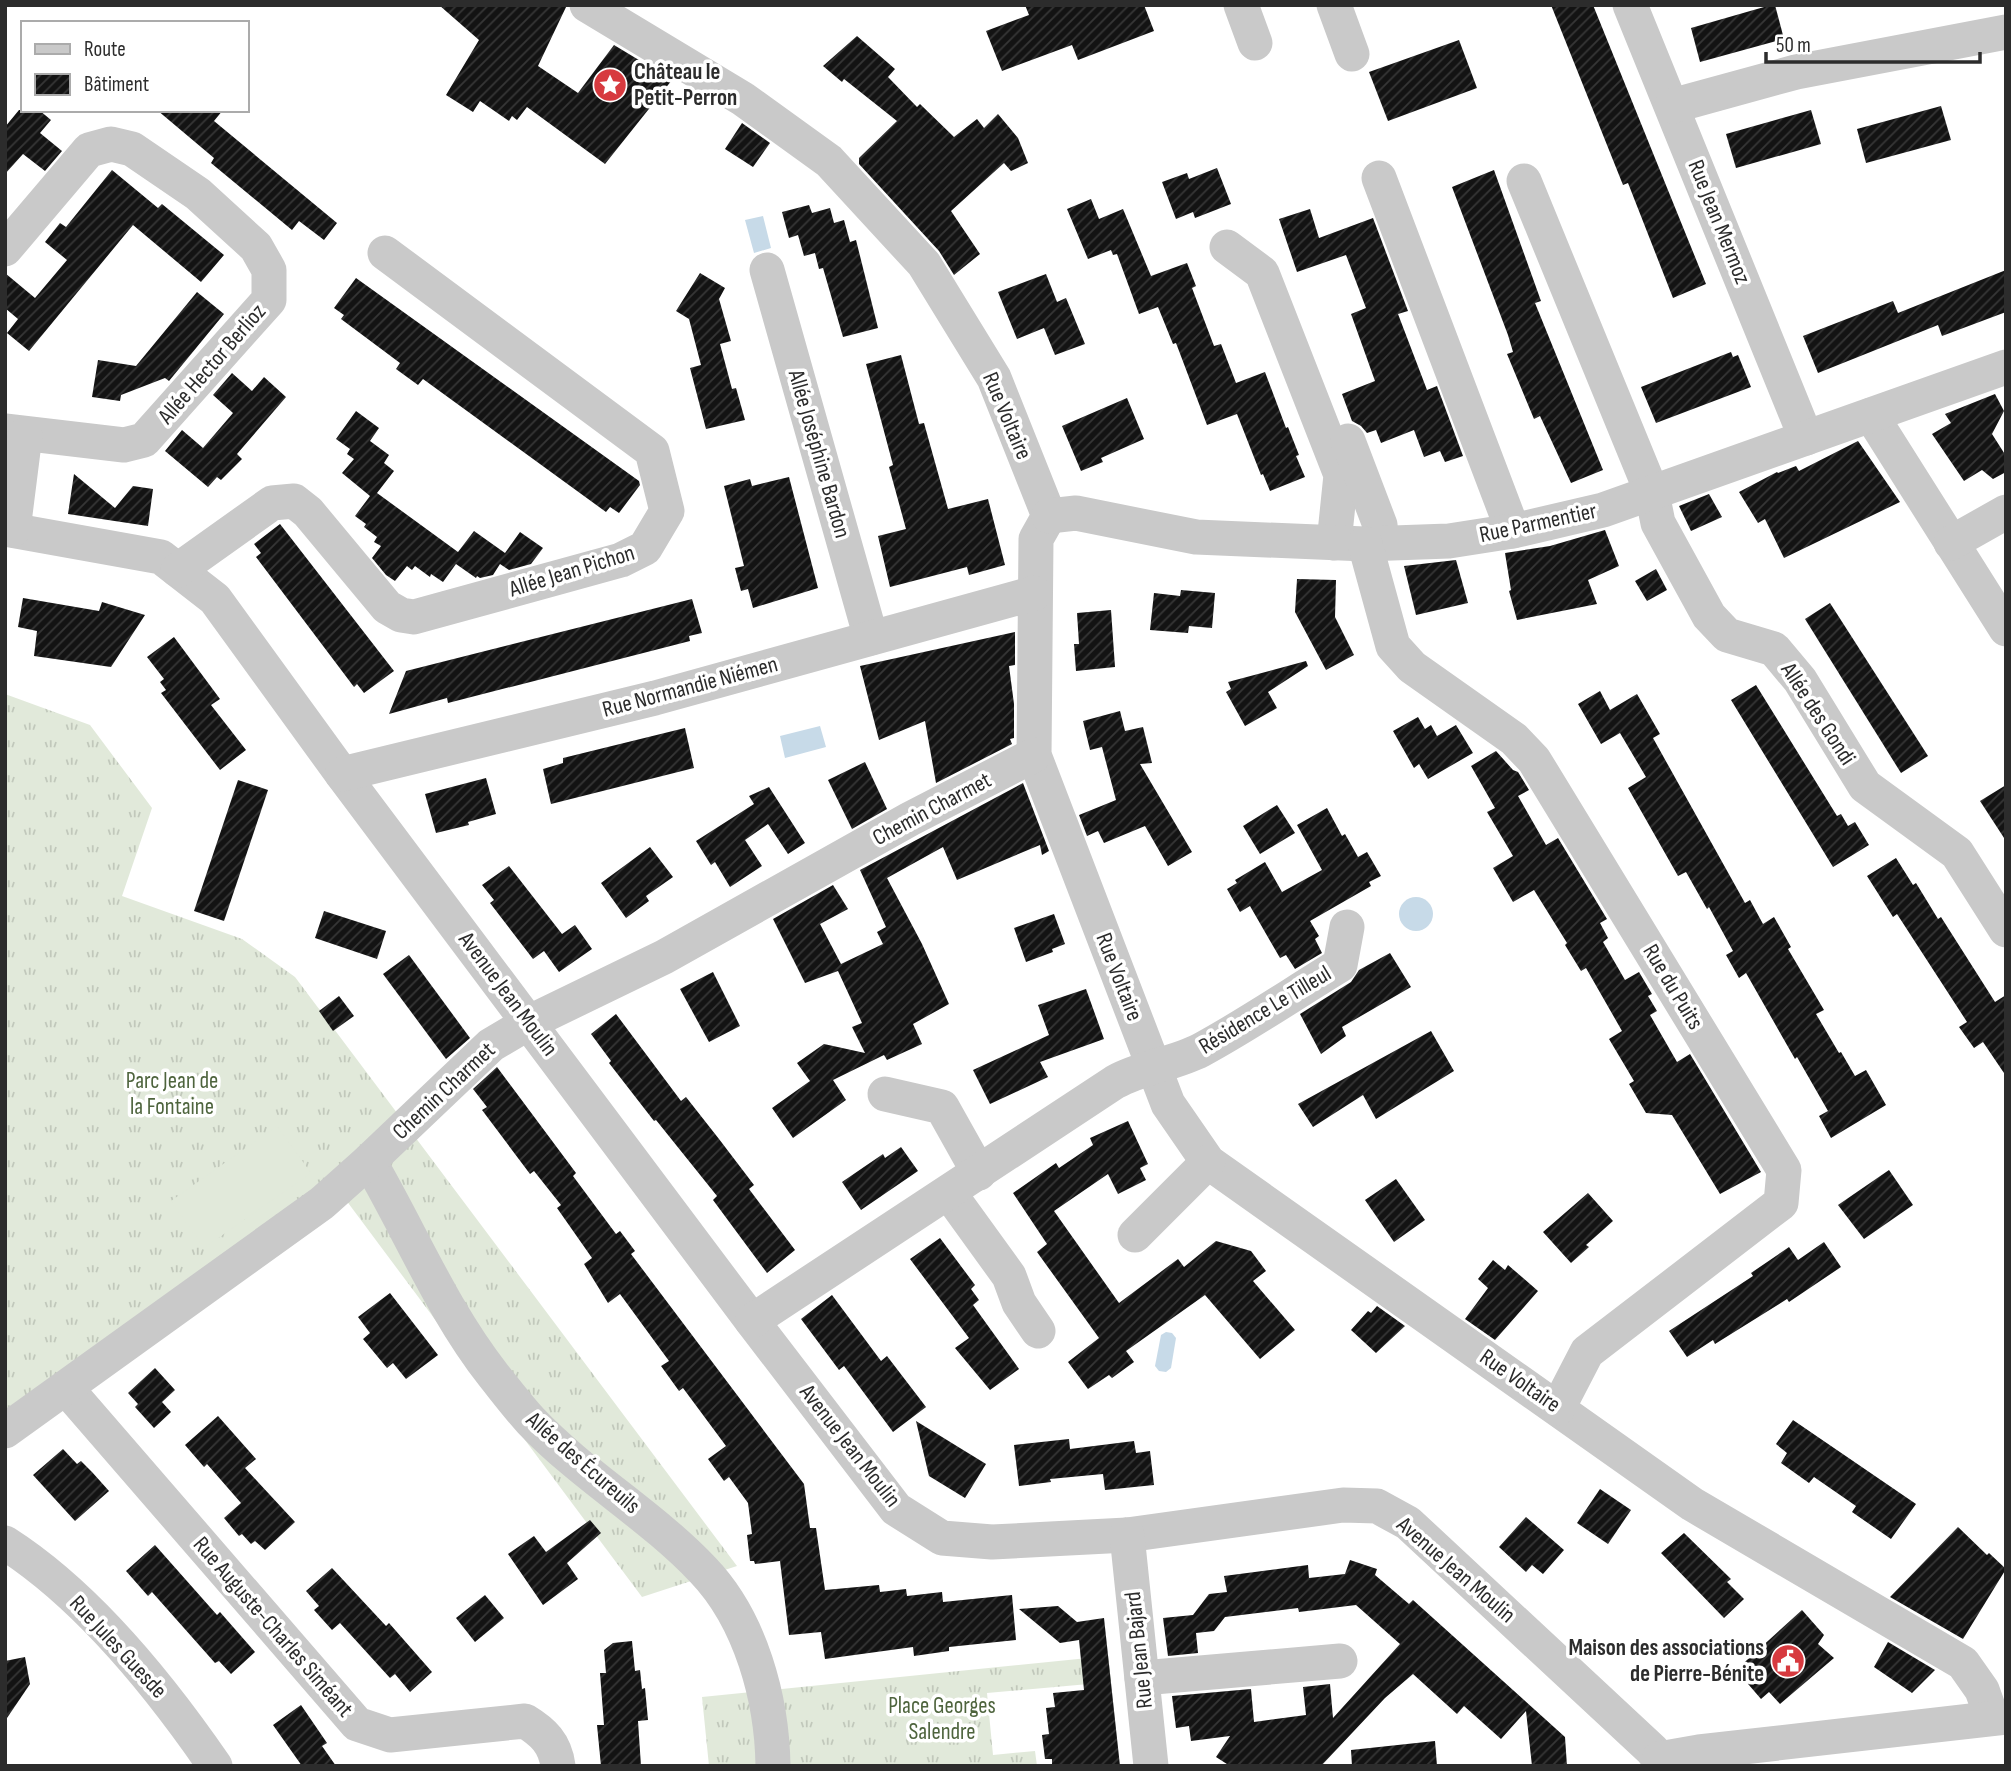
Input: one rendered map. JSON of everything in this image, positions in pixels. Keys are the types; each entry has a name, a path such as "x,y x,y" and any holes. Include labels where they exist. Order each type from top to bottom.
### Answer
{"street":[{"name":"Rue Voltaire","path":"587,5 743,99 829,160 924,264 994,378 1049,516 1036,539 1034,755 1168,1104 1208,1162 1692,1504 1963,1663 1982,1690 2001,1708"},
{"path":"1241,5 1255,43"},
{"path":"1334,5 1352,54"},
{"name":"Rue Jean Mermoz","path":"1630,5 1806,438"},
{"path":"1672,106 1796,72 2006,32"},
{"name":"Allée Hector Berlioz","path":"5,249 89,150 111,144 132,149 198,194 256,247 269,270 269,300 144,440 124,445 15,433 9,530"},
{"path":"1379,178 1513,531"},
{"name":"Allée des Gondi","path":"1524,181 1651,493 1658,523 1709,615 1727,635 1774,649 1800,680 1865,786 1957,853 2006,930"},
{"path":"1227,247 1262,273 1342,475 1360,543"},
{"name":"Allée Jean Pichon","path":"178,570 272,503 294,501 308,512 387,607 401,615 414,617 621,560 645,548 667,511 652,451 385,253"},
{"name":"Allée Joséphine Bardon","path":"767,270 871,638"},
{"name":"Rue du Puits","path":"1301,317 1380,525 1360,543 1393,646 1412,667 1514,738 1534,760 1784,1170 1781,1203 1587,1352 1558,1408"},
{"name":"Rue Parmentier","path":"1049,516 1076,513 1196,537 1360,543 1449,541 1513,531 1603,509 2006,367"},
{"path":"1871,415 2006,629"},
{"path":"1951,543 2006,512"},
{"name":"Avenue Jean Moulin","path":"9,530 161,557 215,599 342,774 896,1509 942,1538 992,1542 1127,1535 1343,1505 1377,1506 1408,1523 1652,1750 1660,1762 1699,1752 2001,1708"},
{"name":"Rue Normandie Niémen","path":"342,774 655,698 1035,593"},
{"name":"Chemin Charmet","path":"5,1431 322,1203 481,1052 530,1022 664,957 910,820 1034,755"},
{"name":"Résidence Le Tilleul","path":"752,1321 1115,1082 1133,1072 1154,1068 1199,1051 1340,965 1347,926"},
{"path":"885,1094 942,1107 979,1173"},
{"name":"Allée des Écureuils","path":"369,1161 455,1321 493,1376 532,1422 705,1572 726,1602 751,1649 765,1691 771,1717 773,1766"},
{"path":"1135,1235 1208,1162"},
{"path":"949,1193 1009,1276 1019,1303 1038,1331"},
{"name":"Rue Auguste-Charles Siméant","path":"66,1388 357,1724 390,1735 525,1721 544,1733 556,1754 558,1766"},
{"name":"Rue Jean Bajard","path":"1127,1535 1151,1766"},
{"name":"Rue Jules Guesde","path":"5,1544 37,1564 130,1655 177,1712 205,1762"},
{"path":"1142,1678 1340,1661"}],"green space":[{"name":"Parc Jean de la Fontaine","path":"5,694 90,725 152,808 122,896 242,939 295,977 737,1566 642,1597 334,1184 5,1419"},
{"path":"277,1126 311,1173 204,1248 171,1201"},
{"name":"Place Georges Salendre","path":"1108,1656 1111,1682 987,1693 993,1755 1035,1751 1037,1766 709,1766 702,1697"}],"water":[{"path":"763,216 771,248 754,253 745,220"},
{"path":"820,726 826,747 785,758 780,736"},
{"path":"1416,897 1428,902 1433,914 1428,926 1416,931 1404,926 1399,914 1404,902"},
{"path":"1172,1333 1176,1338 1171,1368 1166,1372 1159,1371 1155,1366 1161,1335"}],"building":[{"path":"439,5 567,5 538,66 578,93 614,45 672,80 605,164 527,107 517,120 512,116 509,121 480,101 473,112 446,95 479,40"},
{"path":"1025,5 1144,5 1154,31 1078,60 1072,45 1002,71 986,31 1029,15"},
{"path":"1551,5 1593,5 1706,284 1673,298 1628,183 1623,185"},
{"path":"1775,5 1784,39 1700,62 1691,28"},
{"path":"857,36 895,69 888,77 917,107 920,104 954,137 977,119 984,128 998,114 1018,138 1028,163 1011,171 1004,163 951,211 980,254 954,275 939,251 859,164 859,158 897,121 823,66"},
{"path":"1459,40 1477,88 1388,121 1369,72"},
{"path":"1941,106 1951,140 1866,163 1857,129"},
{"path":"19,110 41,112 51,120 40,133 62,151 45,171 23,154 5,174 5,127"},
{"path":"1811,110 1821,144 1736,168 1726,134"},
{"path":"159,112 221,112 214,121 337,223 324,240 299,221 292,230 211,163 214,158"},
{"path":"742,123 770,143 753,167 725,149"},
{"path":"1217,168 1231,204 1195,218 1193,212 1176,219 1162,182 1187,173 1189,179"},
{"path":"112,170 158,208 162,204 224,255 201,282 133,225 29,351 7,333 18,319 5,308 5,273 35,298 67,260 45,242 60,223 66,227"},
{"path":"1494,170 1541,301 1535,303 1603,470 1571,483 1540,416 1534,419 1507,354 1513,352 1508,335 1452,187"},
{"path":"1091,199 1099,219 1123,209 1151,276 1187,263 1196,286 1192,288 1214,346 1221,344 1236,383 1265,372 1299,455 1296,456 1305,477 1270,491 1237,414 1207,425 1176,343 1173,344 1158,307 1139,314 1117,254 1113,255 1111,250 1088,259 1067,209"},
{"path":"809,205 812,213 830,208 834,223 844,220 850,242 856,240 878,328 843,337 823,268 819,269 815,253 804,256 798,235 789,238 782,212"},
{"path":"1310,209 1319,238 1373,218 1408,311 1398,314 1427,390 1437,386 1463,456 1445,462 1440,451 1424,457 1414,430 1381,443 1376,430 1367,433 1352,421 1342,394 1375,381 1351,314 1366,308 1346,255 1297,272 1279,219"},
{"path":"2006,270 2006,312 1942,336 1938,325 1818,373 1803,336 1893,301 1898,313"},
{"path":"700,273 725,288 719,299 731,341 720,344 732,389 736,388 745,420 706,429 690,368 701,365 689,319 676,311"},
{"path":"1046,274 1057,302 1066,298 1085,344 1055,355 1044,328 1017,339 998,292"},
{"path":"356,278 639,481 640,485 619,513 610,507 606,512 423,379 418,385 396,369 400,363 341,319 344,315 334,308"},
{"path":"197,292 224,314 169,381 165,378 121,395 120,401 92,397 98,360 136,366"},
{"path":"1731,352 1733,357 1738,355 1751,387 1656,423 1641,387"},
{"path":"901,355 919,424 924,423 948,509 988,499 1005,565 969,575 967,567 890,587 878,536 906,529 889,467 893,465 866,364"},
{"path":"232,373 252,391 264,377 286,397 237,454 242,459 221,480 217,477 208,487 165,451 182,430 203,448 233,413 213,395"},
{"path":"1995,394 2004,411 1992,434 2006,456 2006,472 1993,479 1982,470 1964,481 1932,434 1951,423 1945,414"},
{"path":"1127,398 1144,439 1101,458 1103,462 1081,471 1062,426"},
{"path":"356,411 379,428 370,441 389,455 384,463 394,471 377,493 458,552 474,531 505,553 520,532 543,548 531,564 509,570 500,564 493,575 476,578 456,564 443,582 431,574 430,577 415,566 412,570 407,566 395,581 386,575 372,558 381,546 374,542 377,537 355,516 370,496 342,473 354,459 347,454 350,449 336,439"},
{"path":"1858,441 1900,502 1784,558 1765,519 1758,523 1739,492 1777,472 1796,466 1799,471"},
{"path":"74,474 115,508 133,486 153,489 148,526 68,514"},
{"path":"789,477 818,588 753,608 748,589 741,591 735,568 744,566 724,486 750,479 752,486"},
{"path":"1709,494 1722,517 1691,531 1679,506"},
{"path":"280,524 394,671 364,693 357,684 354,687 256,557 261,553 254,544"},
{"path":"1605,530 1619,566 1588,580 1597,604 1517,620 1509,591 1505,553 1550,546"},
{"path":"1456,560 1468,603 1416,615 1404,566"},
{"path":"1656,569 1667,590 1647,601 1635,581"},
{"path":"1297,579 1336,580 1335,617 1354,655 1326,670 1295,612"},
{"path":"1181,590 1215,593 1212,628 1189,626 1188,633 1150,630 1154,593 1180,596"},
{"path":"23,598 99,611 102,602 145,615 111,667 34,656 37,631 18,627"},
{"path":"692,599 702,633 689,636 690,641 448,703 447,698 389,714 406,671"},
{"path":"1830,603 1928,756 1901,773 1805,619"},
{"path":"1111,610 1115,667 1076,671 1074,644 1079,644 1077,613"},
{"path":"1015,632 1015,665 1009,666 1014,704 1014,738 1010,739 1012,744 936,783 925,721 879,740 860,666"},
{"path":"174,637 220,699 211,705 246,750 220,770 161,693 166,690 160,682 164,679 147,657"},
{"path":"1306,661 1308,666 1268,692 1277,708 1245,726 1226,692 1231,689 1228,682"},
{"path":"1756,685 1837,816 1841,814 1848,826 1855,822 1869,845 1833,867 1731,700"},
{"path":"1600,691 1610,710 1637,694 1660,734 1653,738 1745,903 1750,900 1763,924 1774,917 1791,947 1788,949 1824,1010 1816,1014 1839,1053 1841,1052 1855,1076 1866,1070 1886,1105 1831,1138 1819,1116 1828,1111 1797,1057 1795,1059 1746,973 1739,978 1726,955 1733,951 1709,907 1707,909 1686,872 1678,876 1628,788 1646,777 1620,733 1601,744 1578,704"},
{"path":"1120,711 1125,731 1143,727 1152,763 1140,764 1192,852 1168,866 1145,826 1104,843 1098,831 1087,836 1079,815 1116,800 1102,747 1090,750 1083,721"},
{"path":"1418,717 1425,729 1431,725 1437,736 1456,725 1473,753 1428,779 1419,764 1414,768 1393,731"},
{"path":"685,728 694,768 551,804 543,769 563,763 563,758"},
{"path":"1496,751 1518,772 1529,790 1518,796 1546,845 1558,838 1607,919 1600,923 1608,938 1603,942 1625,980 1639,972 1652,994 1648,996 1657,1011 1650,1015 1677,1062 1690,1054 1761,1172 1720,1194 1672,1115 1646,1113 1629,1084 1634,1081 1609,1039 1622,1031 1586,968 1581,971 1534,890 1513,902 1493,868 1513,856 1487,812 1495,808 1471,766"},
{"path":"865,762 887,809 852,829 828,780"},
{"path":"486,778 496,814 468,822 469,825 436,833 425,794"},
{"path":"238,780 268,790 224,921 194,911"},
{"path":"1023,783 1049,851 1042,855 1040,845 957,880 943,847 887,878 922,944 949,1004 913,1024 922,1044 887,1060 884,1055 833,1080 846,1100 793,1138 772,1108 810,1081 797,1063 824,1044 865,1053 852,1027 862,1023 838,971 805,983 773,919 833,885 848,909 820,924 841,964 883,944 877,932 886,927 860,870"},
{"path":"2006,785 2006,841 1980,801"},
{"path":"769,787 805,843 788,854 768,824 745,840 762,866 730,887 715,862 711,865 696,841 754,804 749,796"},
{"path":"1277,805 1295,833 1260,854 1243,826"},
{"path":"1327,808 1342,836 1345,834 1358,857 1367,852 1381,876 1369,882 1371,886 1310,921 1319,936 1315,939 1322,953 1295,969 1286,955 1280,958 1250,906 1240,912 1227,889 1237,883 1235,880 1265,862 1282,892 1322,870 1297,825"},
{"path":"650,847 673,877 646,896 649,901 626,918 601,883"},
{"path":"1896,858 1913,885 1916,883 1938,919 1941,917 1995,1002 2006,995 2006,1076 1983,1042 1974,1048 1959,1027 1967,1022 1897,914 1893,917 1867,876"},
{"path":"509,866 562,934 575,925 592,949 559,972 544,951 533,959 490,903 494,900 482,885"},
{"path":"324,911 386,931 377,959 315,938"},
{"path":"1054,914 1065,944 1052,949 1053,952 1026,962 1014,928"},
{"path":"1390,953 1411,987 1342,1027 1346,1036 1321,1054 1300,1014 1351,982 1359,970"},
{"path":"409,955 470,1038 446,1059 383,974"},
{"path":"713,972 740,1026 709,1042 680,989"},
{"path":"1086,989 1104,1039 1040,1062 1048,1077 990,1104 973,1070 1049,1035 1038,1005"},
{"path":"339,996 354,1016 333,1031 319,1011"},
{"path":"616,1014 681,1101 686,1097 754,1185 749,1189 795,1250 767,1273 713,1200 717,1196 656,1120 654,1121 609,1063 611,1061 591,1034"},
{"path":"1431,1031 1454,1071 1376,1119 1363,1095 1313,1127 1298,1104"},
{"path":"497,1067 576,1173 573,1176 616,1234 620,1231 635,1251 631,1254 804,1484 810,1528 816,1528 825,1590 879,1585 880,1592 906,1589 907,1596 942,1592 943,1602 1012,1595 1016,1640 949,1647 949,1651 914,1656 913,1647 825,1659 821,1632 789,1635 780,1561 755,1564 750,1561 747,1535 752,1534 748,1503 729,1477 724,1481 708,1459 726,1446 683,1388 679,1391 661,1366 669,1361 620,1294 608,1303 584,1264 592,1258 557,1208 561,1205 534,1171 530,1174 482,1110 487,1107 473,1089"},
{"path":"1128,1121 1148,1164 1140,1168 1146,1180 1118,1194 1108,1174 1054,1211 1119,1303 1178,1259 1184,1267 1216,1241 1251,1251 1266,1271 1253,1281 1295,1330 1260,1359 1205,1295 1126,1351 1134,1362 1112,1378 1109,1375 1088,1389 1068,1362 1099,1338 1037,1252 1047,1244 1013,1193 1056,1163 1059,1168 1093,1145 1090,1138"},
{"path":"901,1147 918,1171 861,1210 842,1182 883,1154 885,1158"},
{"path":"1889,1170 1913,1205 1864,1239 1838,1205"},
{"path":"1396,1179 1425,1220 1394,1242 1365,1200"},
{"path":"1588,1193 1613,1221 1586,1245 1589,1247 1571,1263 1543,1232"},
{"path":"940,1238 975,1285 971,1289 979,1300 973,1305 1019,1369 990,1390 955,1348 969,1338 910,1259"},
{"path":"1824,1242 1841,1267 1789,1302 1787,1299 1715,1344 1713,1340 1687,1357 1669,1331 1753,1276 1751,1273 1789,1247 1798,1260"},
{"path":"1493,1260 1505,1270 1508,1265 1538,1291 1495,1340 1465,1319 1488,1288 1478,1279"},
{"path":"390,1293 438,1355 406,1379 393,1363 387,1368 363,1339 370,1333 358,1317"},
{"path":"832,1295 881,1361 887,1356 926,1407 893,1432 844,1366 839,1370 801,1319"},
{"path":"1377,1306 1405,1326 1376,1353 1351,1330 1368,1311 1371,1313"},
{"path":"155,1368 175,1390 162,1402 171,1412 154,1428 135,1407 138,1404 128,1393"},
{"path":"218,1416 256,1459 245,1468 295,1522 265,1550 255,1541 251,1544 242,1534 239,1536 224,1518 241,1503 207,1464 204,1467 185,1445"},
{"path":"1793,1420 1916,1504 1891,1539 1852,1512 1856,1506 1814,1477 1809,1483 1781,1463 1787,1453 1776,1444"},
{"path":"916,1421 986,1464 965,1498 929,1476"},
{"path":"1069,1439 1070,1449 1134,1441 1136,1453 1150,1451 1154,1485 1105,1490 1103,1474 1050,1479 1051,1482 1019,1486 1014,1445"},
{"path":"63,1449 77,1464 81,1461 109,1491 75,1521 33,1475"},
{"path":"1600,1489 1631,1510 1608,1544 1577,1523"},
{"path":"1526,1517 1564,1550 1543,1574 1532,1565 1526,1572 1499,1547"},
{"path":"590,1520 601,1533 567,1563 578,1579 543,1605 508,1554 534,1536 546,1552"},
{"path":"1958,1527 2006,1569 1963,1639 1890,1597"},
{"path":"1684,1533 1731,1579 1727,1582 1744,1599 1724,1618 1661,1553"},
{"path":"155,1545 217,1615 220,1612 255,1652 231,1674 219,1661 215,1663 152,1592 148,1596 126,1571"},
{"path":"1350,1560 1377,1569 1375,1575 1409,1604 1413,1600 1565,1737 1567,1766 1532,1766 1526,1711 1501,1739 1464,1706 1457,1714 1413,1674 1385,1698 1321,1766 1230,1766 1216,1757 1230,1736 1191,1741 1189,1726 1176,1728 1172,1696 1251,1689 1254,1722 1306,1715 1303,1687 1330,1684 1333,1718 1400,1644 1356,1605 1299,1612 1298,1608 1225,1617 1214,1631 1196,1633 1198,1653 1168,1656 1163,1618 1193,1615 1209,1594 1227,1592 1224,1576 1308,1565 1309,1578 1345,1574"},
{"path":"332,1568 386,1626 389,1623 432,1672 410,1692 395,1674 390,1678 340,1623 332,1630 314,1610 319,1606 306,1591"},
{"path":"485,1595 504,1618 475,1642 456,1618"},
{"path":"1058,1606 1077,1622 1104,1618 1120,1766 1052,1766 1052,1759 1045,1759 1042,1735 1049,1734 1046,1708 1055,1707 1053,1693 1084,1690 1079,1640 1060,1643 1019,1609"},
{"name":"Maison des associations de Pierre-Bénite","path":"1802,1610 1824,1635 1818,1644 1834,1658 1780,1704 1769,1692 1761,1699 1736,1670"},
{"path":"632,1641 635,1671 640,1670 642,1689 645,1688 648,1720 638,1721 641,1766 601,1766 597,1725 604,1725 600,1673 606,1673 604,1650 613,1643"},
{"path":"1888,1642 1935,1670 1912,1693 1874,1667"},
{"path":"25,1657 30,1684 5,1721 5,1661"},
{"path":"301,1705 327,1743 322,1746 336,1766 302,1766 273,1725"},
{"path":"1435,1741 1437,1766 1352,1766 1351,1750"}],"place":[{"name":"Château le Petit-Perron","path":"610,85"},
{"name":"Maison des associations de Pierre-Bénite","path":"1788,1661"}]}
